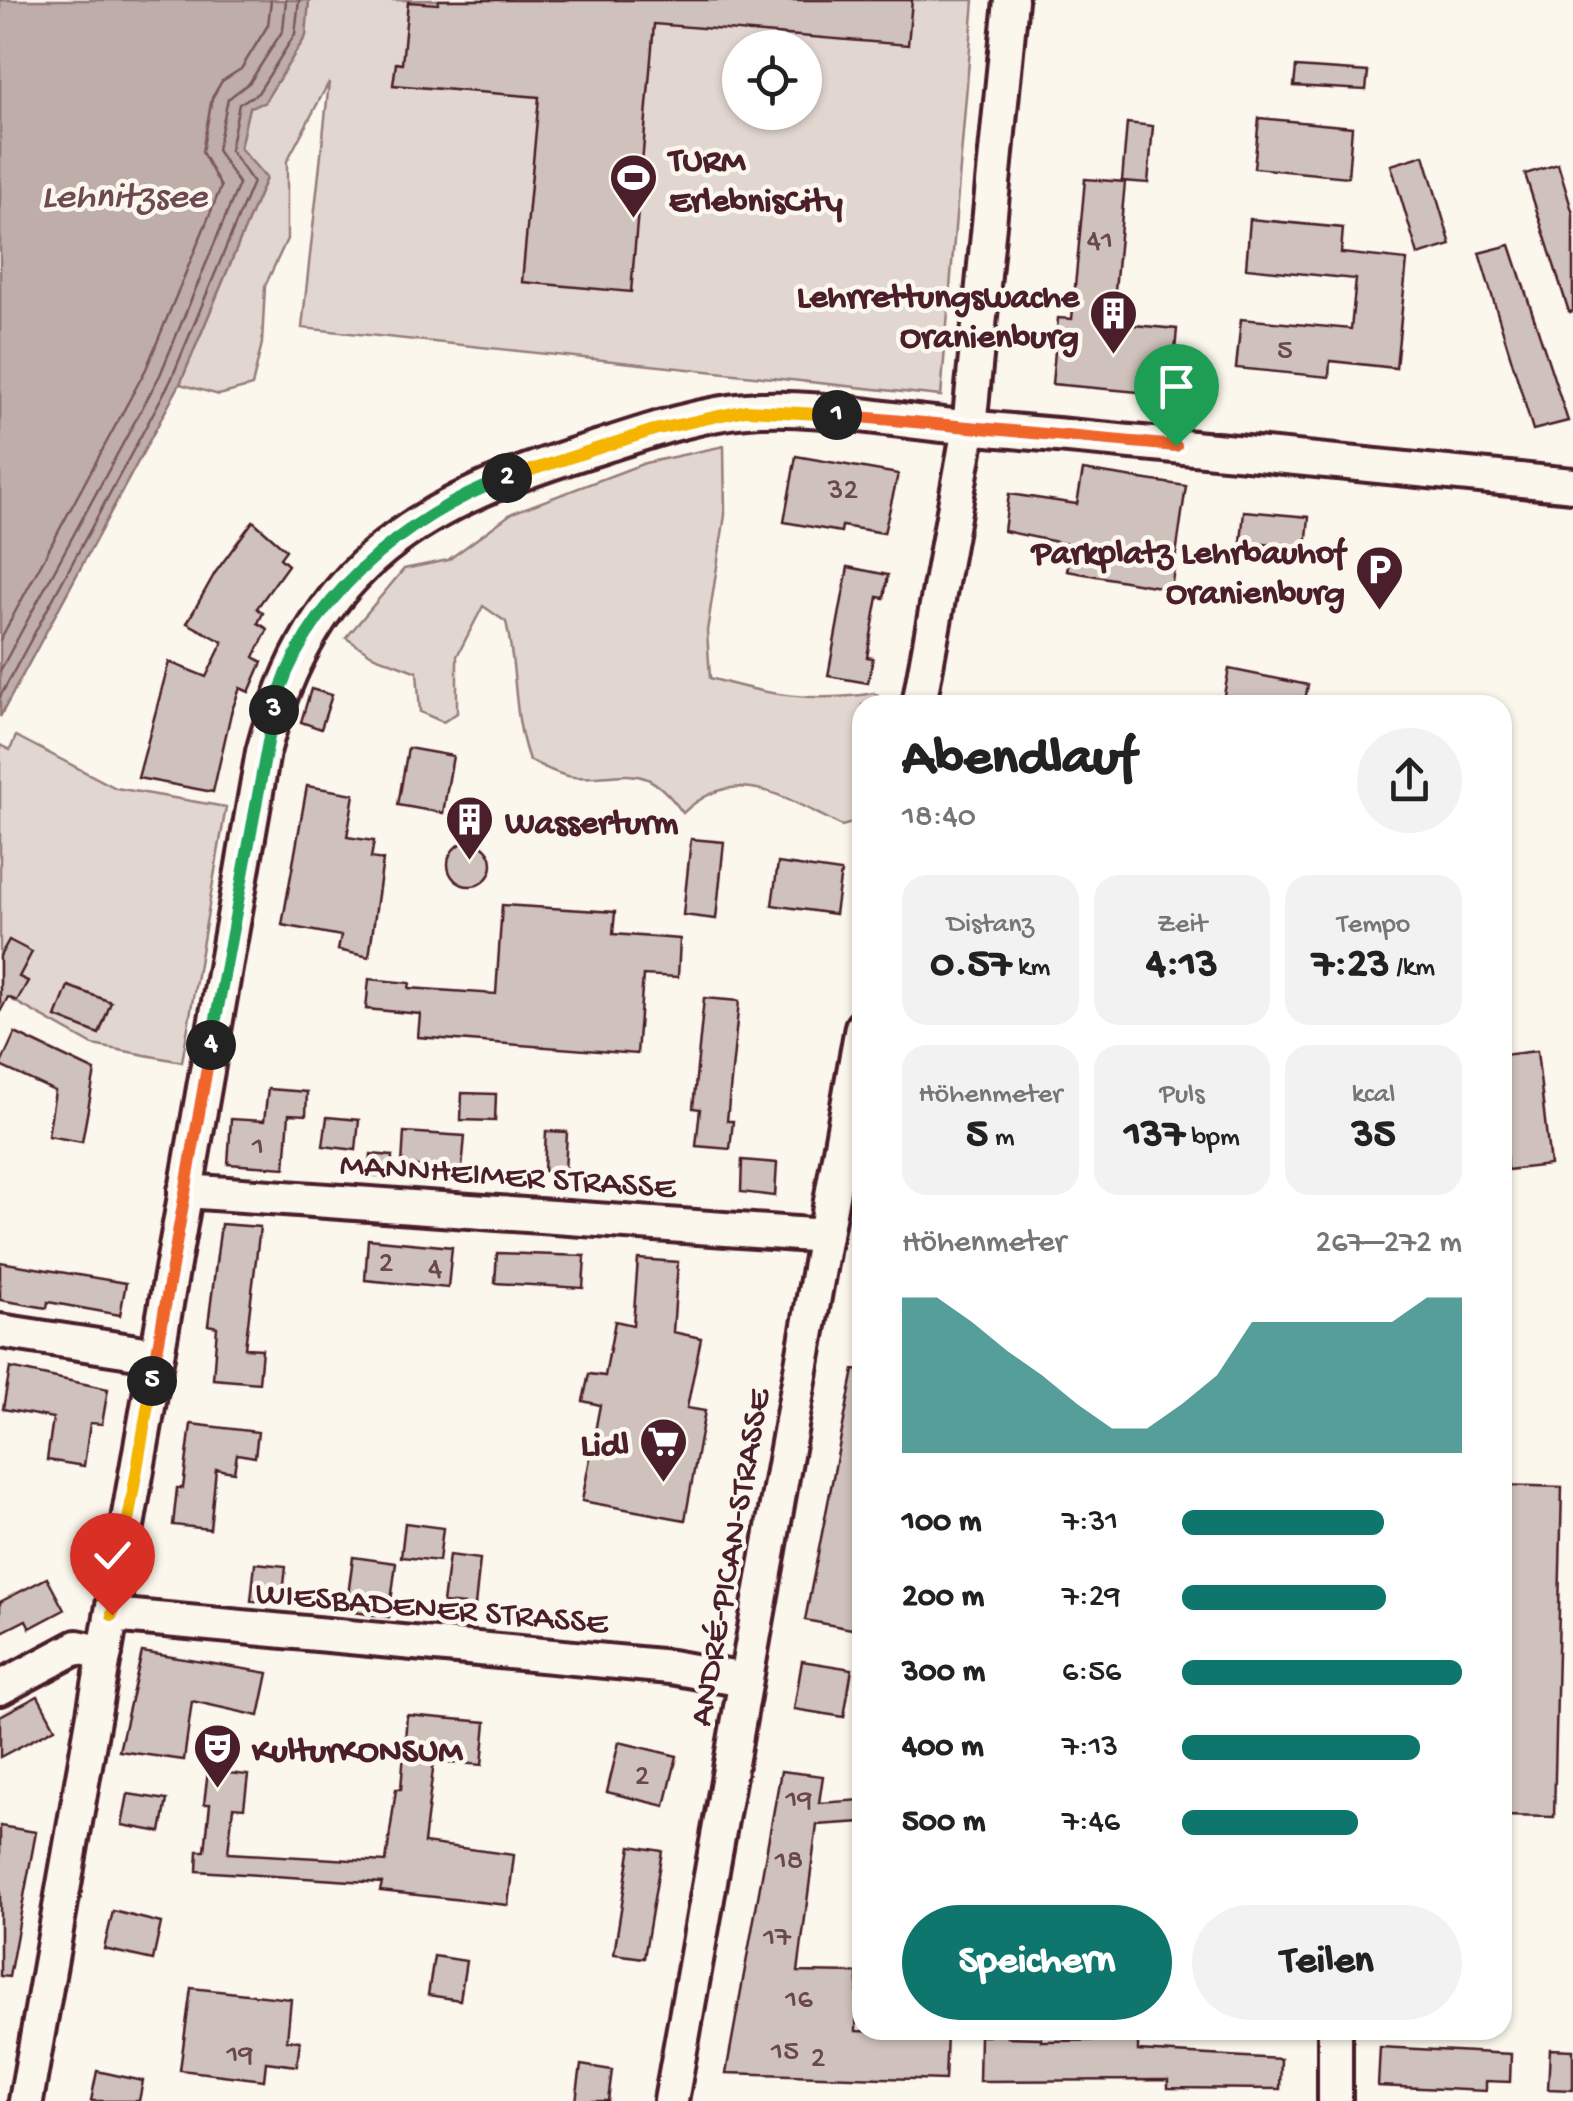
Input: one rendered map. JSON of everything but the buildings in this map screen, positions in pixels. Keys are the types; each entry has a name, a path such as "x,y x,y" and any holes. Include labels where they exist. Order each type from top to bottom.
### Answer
{"street":[{"path":"921,695 970,428 1011,0"},
{"path":"26,2101 254,803 276,701 312,634 383,546 473,490 654,430 746,410 1573,486"},
{"name":"ANDRÉ-PICAN-STRASSE","path":"672,2101 852,1083"},
{"name":"MANNHEIMER STRASSE","path":"185,1191 825,1236"},
{"path":"0,1332 156,1355"},
{"name":"WIESBADENER STRASSE","path":"112,1615 671,1667 744,1680"},
{"path":"0,1688 76,1648 105,1652"},
{"path":"1335,2040 1336,2101"}],"shaded area":[{"name":"TURM ErlebnisCity","path":"309,0 974,0 941,396 302,328 329,82 287,161 287,239 265,286 262,343 252,386 219,395 180,384 266,178 239,148 249,107 305,36"},
{"path":"724,446 725,515 707,631 710,678 791,696 852,695 852,823 842,826 781,796 742,787 703,798 683,813 646,778 568,776 529,760 520,725 506,622 483,606 457,656 457,713 443,722 420,712 417,672 372,655 346,638 404,569 448,560 512,513 645,463"},
{"path":"16,736 116,788 226,807 182,1062 93,1045 0,993 0,745 10,750"}],"water":[{"name":"Lehnitzsee","path":"0,0 309,0 306,36 264,103 249,107 240,148 266,178 180,384 0,717"}],"place":[{"name":"TURM ErlebnisCity","path":"634,220"},
{"name":"Lehrrettungswache Oranienburg","path":"1114,356"},
{"name":"Parkplatz Lehrbauhof Oranienburg","path":"1380,612"},
{"name":"Wasserturm","path":"470,862"},
{"name":"Lidl","path":"664,1484"},
{"name":"KulturKONSUM","path":"217,1790"}],"route":[{"path":"112,1615 263,752 276,701 296,660 334,602 383,546 426,515 473,490 654,430 746,410 998,428 1176,446"}]}
